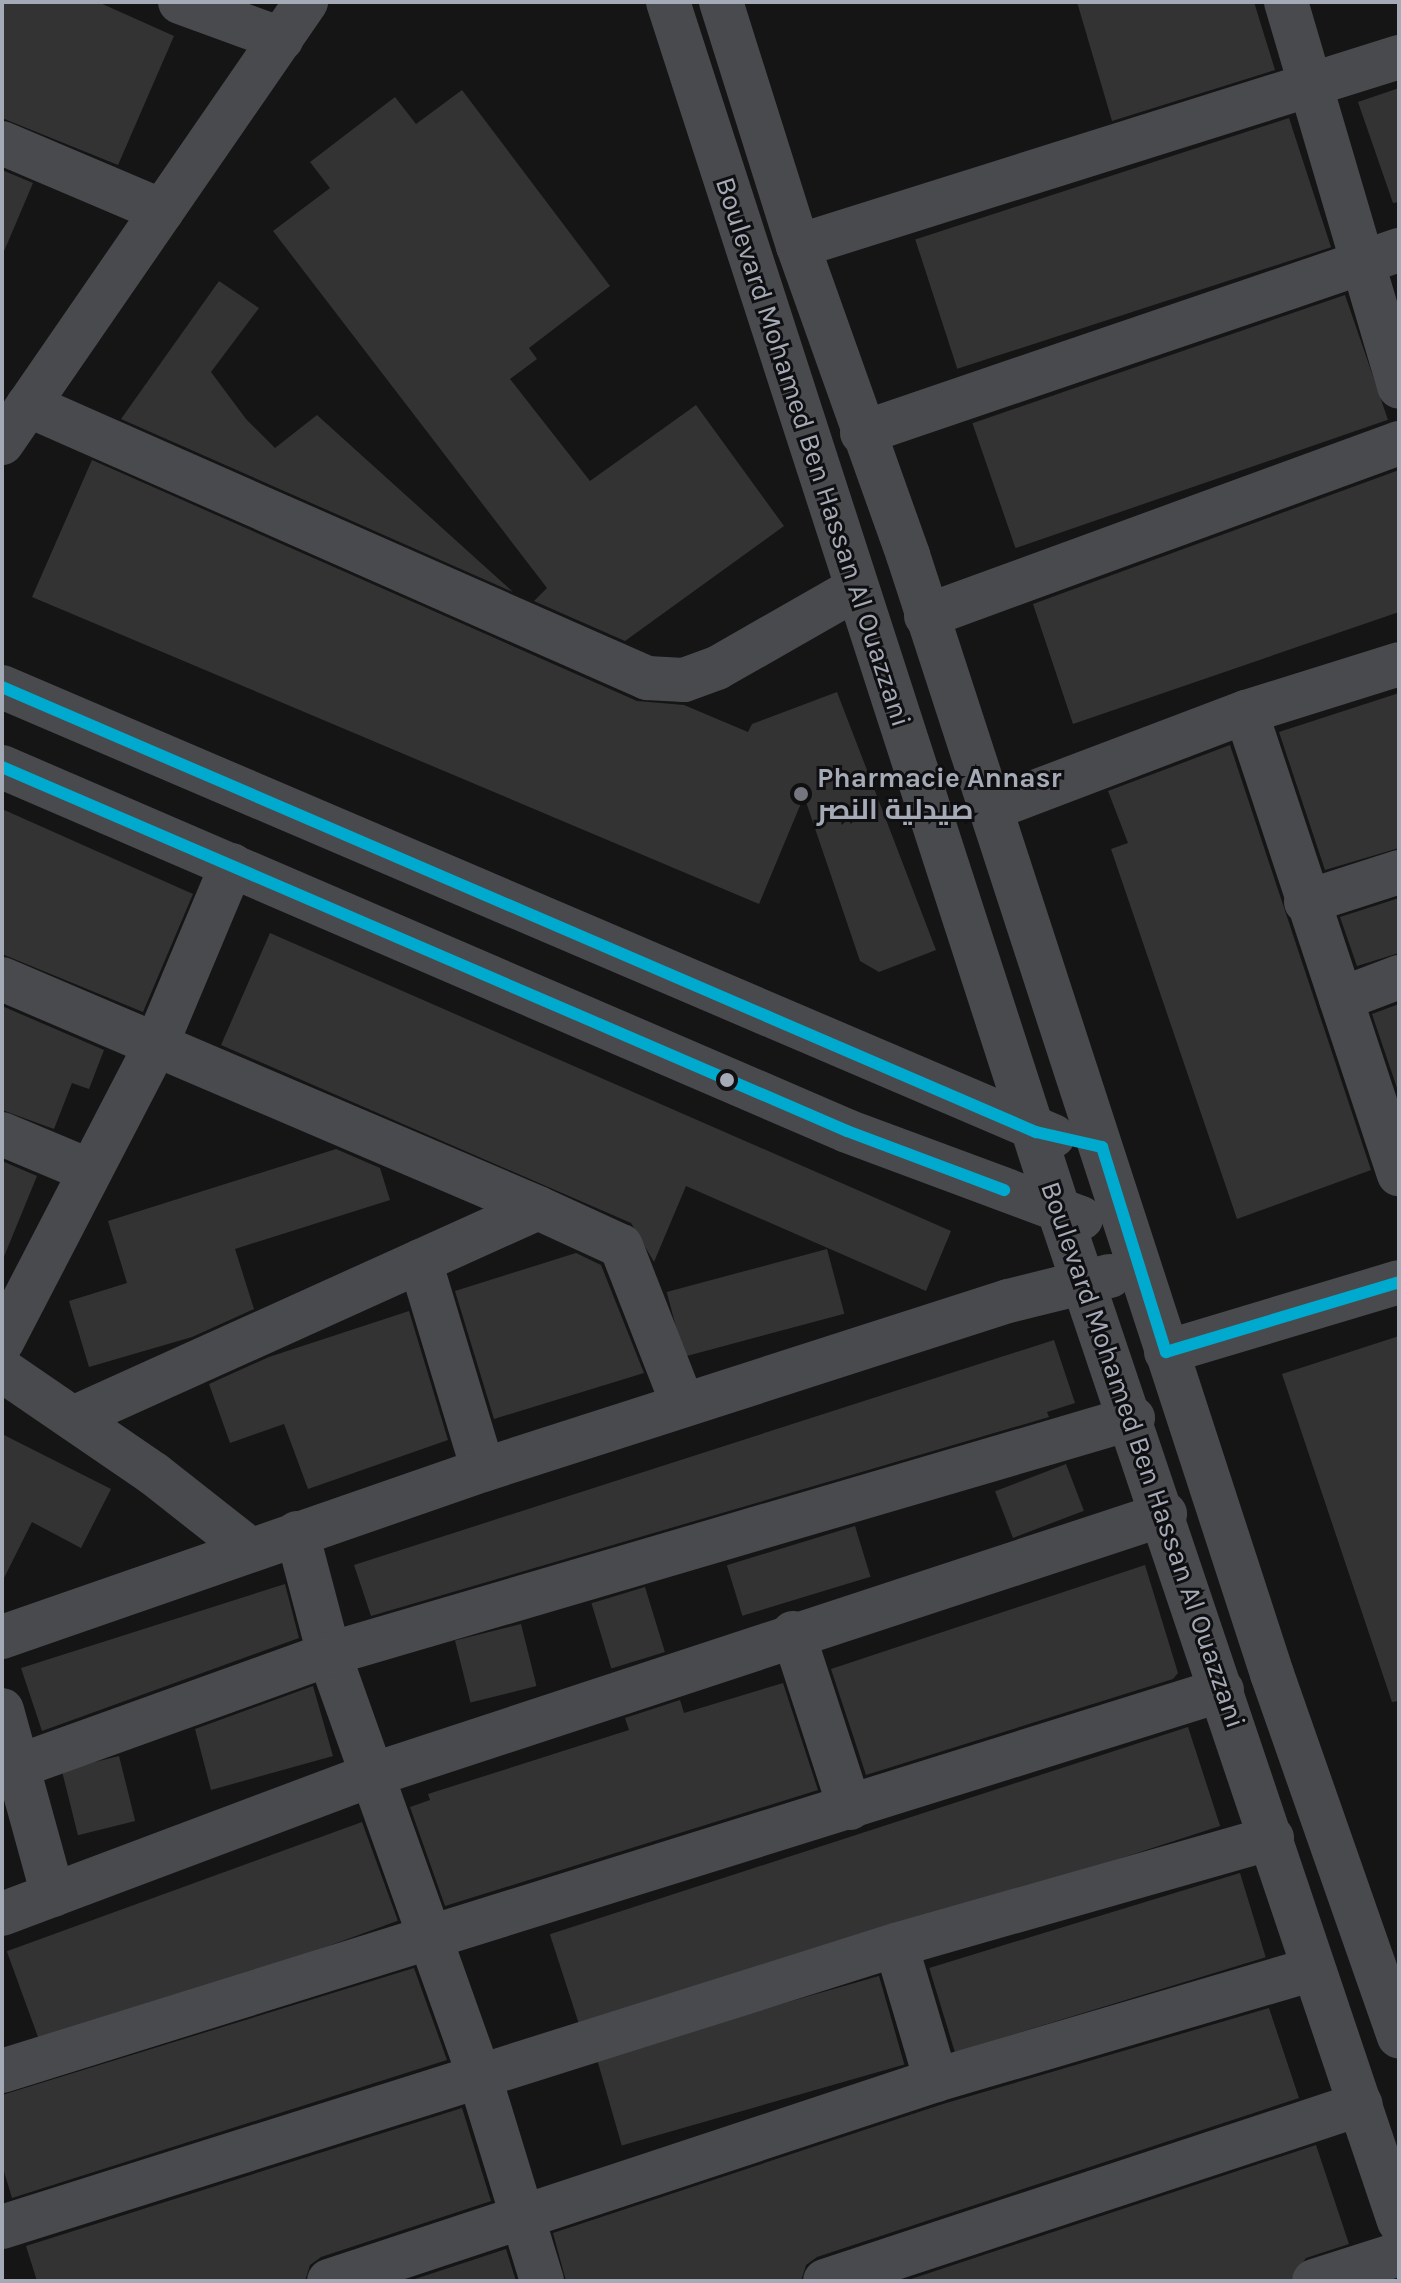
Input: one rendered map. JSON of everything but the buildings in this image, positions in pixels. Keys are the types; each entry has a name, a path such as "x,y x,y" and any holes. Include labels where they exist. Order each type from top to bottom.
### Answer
{"street":[{"path":"180,2 281,39"},
{"path":"306,2 11,427 647,678 684,680 717,668 857,588"},
{"name":"Boulevard Mohamed Ben Hassan Al Ouazzani","path":"668,2 1036,1132 1059,1211 1133,1418 1272,1838 1312,1969 1399,2221"},
{"name":"Boulevard Mohamed Ben Hassan Al Ouazzani","path":"721,2 798,246 926,616 1137,1251 1166,1352 1399,2036"},
{"path":"1286,2 1358,262 1399,387"},
{"path":"798,246 1399,57"},
{"path":"2,143 162,211"},
{"path":"862,433 1399,250"},
{"path":"926,616 1399,443"},
{"path":"990,809 1246,712 1399,664"},
{"path":"2,687 1036,1132 1102,1147"},
{"path":"1246,712 1306,902 1399,1174"},
{"path":"2,767 847,1131 1059,1211 1137,1251"},
{"path":"2,1342 157,1043 232,865"},
{"path":"1306,902 1399,872"},
{"path":"1341,999 1399,977"},
{"path":"2,979 157,1043 621,1246 683,1405"},
{"path":"2,1134 90,1171"},
{"path":"73,1418 538,1208"},
{"path":"2,1637 248,1548 483,1470 1083,1282 1137,1251"},
{"path":"420,1261 483,1470"},
{"path":"1166,1352 1399,1282"},
{"path":"2,1370 73,1418 248,1548"},
{"path":"10,1769 329,1654 1133,1418"},
{"path":"2,1914 372,1775 793,1633 1165,1514"},
{"path":"297,1533 329,1654 480,2078 520,2218 542,2281"},
{"path":"793,1633 850,1808"},
{"path":"2,2071 1222,1690"},
{"path":"2,1710 10,1769 53,1895"},
{"path":"2,2227 896,1945 1272,1838"},
{"path":"896,1945 936,2080"},
{"path":"329,2281 936,2080 1312,1969"},
{"path":"825,2281 1361,2104"},
{"path":"1314,2281 1399,2254"}],"transit line":[{"path":"2,687 1036,1132 1102,1147 1166,1352"},
{"path":"2,767 847,1131 1004,1190"},
{"path":"1166,1352 1399,1282"}],"place":[{"name":"Pharmacie Annasr صيدلية النصر","path":"801,794"}]}
